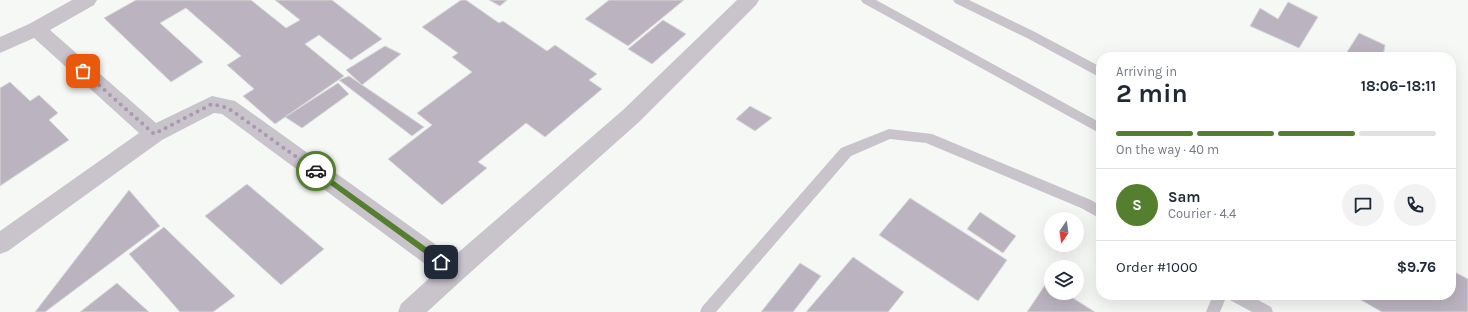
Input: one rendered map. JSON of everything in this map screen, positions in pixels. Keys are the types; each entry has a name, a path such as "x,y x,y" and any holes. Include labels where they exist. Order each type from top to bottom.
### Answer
{"street":[{"path":"0,46 36,29 87,0"},
{"path":"410,312 454,271 631,116 749,0"},
{"path":"36,29 154,134"},
{"path":"0,244 154,134 212,104 228,108 454,271"}],"lane":[{"path":"867,0 1096,126"},
{"path":"959,0 1031,35 1096,70"},
{"path":"708,312 846,152 889,134 927,138 1086,204 1096,210"},
{"path":"1213,312 1218,300"},
{"path":"1244,300 1266,312"}],"building":[{"path":"136,0 251,0 286,28 300,20 275,0 332,0 382,39 351,60 319,35 305,44 344,76 275,124 243,96 254,89 227,65 241,56 186,8 160,23 203,62 171,82 104,18"},
{"path":"461,0 466,0 499,23 503,21 547,51 555,45 597,74 589,80 602,89 545,137 526,123 478,162 487,168 442,205 388,159 432,125 417,113 472,72 452,57 458,53 422,27"},
{"path":"489,0 507,0 500,6"},
{"path":"609,0 684,0 628,46 585,19"},
{"path":"1288,2 1318,17 1299,48 1250,26 1260,8 1278,19"},
{"path":"663,20 686,34 652,64 628,49"},
{"path":"1359,33 1385,45 1384,52 1347,52"},
{"path":"385,46 401,54 362,85 346,70"},
{"path":"349,76 424,127 412,136 339,80"},
{"path":"10,82 30,101 39,95 58,113 49,120 69,140 0,186 0,88"},
{"path":"338,83 349,94 302,128 285,117"},
{"path":"750,106 772,118 755,131 736,119"},
{"path":"247,184 324,249 281,285 205,216"},
{"path":"129,190 160,226 45,312 35,312"},
{"path":"910,198 1007,260 978,301 879,235"},
{"path":"980,212 1016,236 1003,253 967,229"},
{"path":"164,227 235,296 213,312 180,312 129,254"},
{"path":"853,257 904,292 888,312 806,312"},
{"path":"800,263 821,276 793,312 761,312"},
{"path":"1456,273 1468,279 1468,312 1382,312 1361,300 1456,300"},
{"path":"117,283 149,312 80,312"},
{"path":"1044,286 1044,300 1076,300 1095,312 1027,312"}],"way so far":[{"path":"83,71 154,134 212,104 228,108 316,171"}],"route":[{"path":"316,171 441,262"}]}
